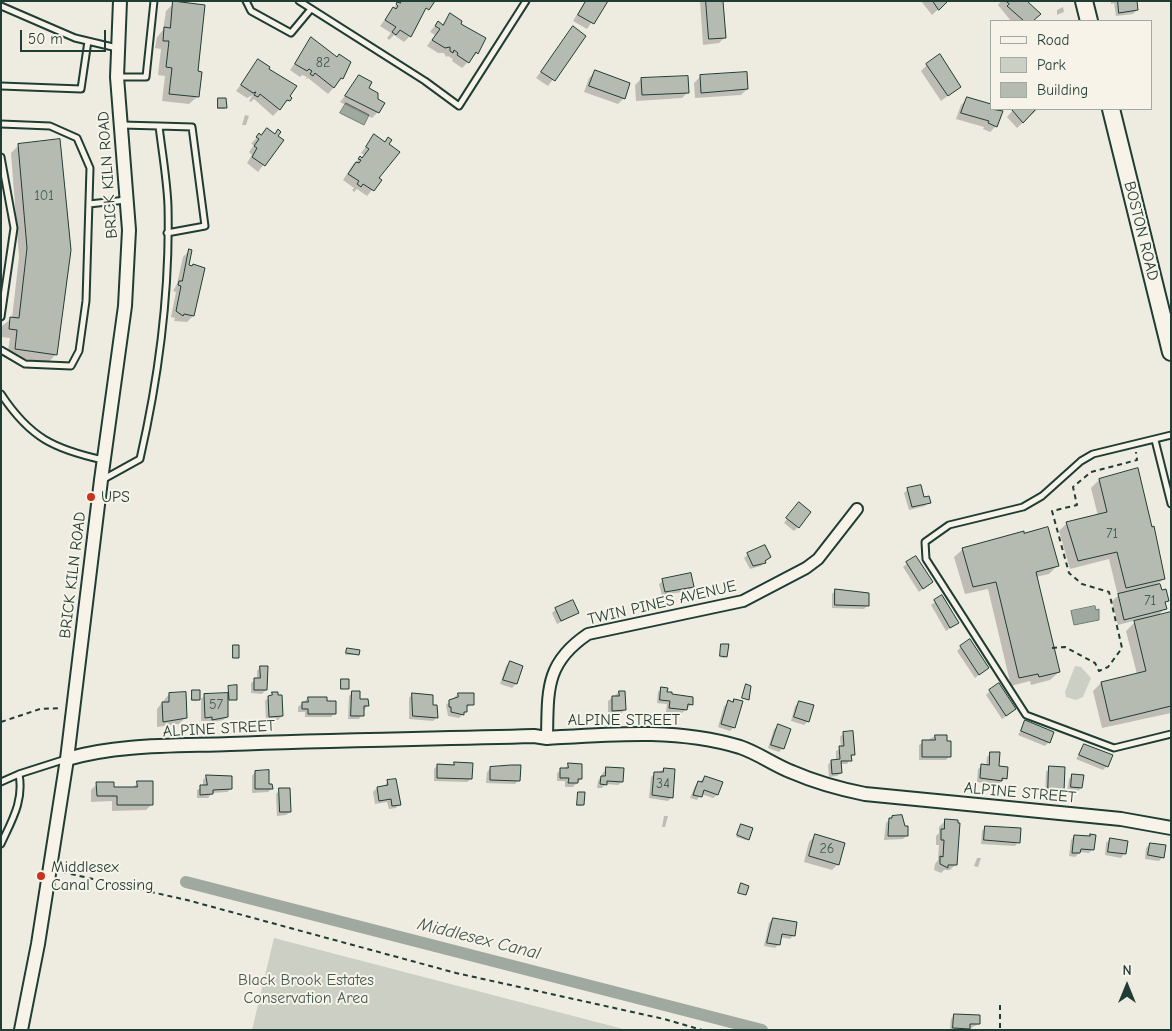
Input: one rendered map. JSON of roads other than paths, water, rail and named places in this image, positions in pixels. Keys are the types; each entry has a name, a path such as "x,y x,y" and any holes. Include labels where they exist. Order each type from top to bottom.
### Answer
{"main road":[{"path":"1084,1 1089,20"},
{"name":"BOSTON ROAD","path":"1111,110 1171,352"}],"street":[{"name":"BRICK KILN ROAD","path":"20,1030 50,869 67,759 127,281 128,200 117,78 120,1"},
{"name":"TWIN PINES AVENUE","path":"547,738 549,681 556,662 571,645 588,634 743,601 806,568 818,559 857,509"},
{"name":"ALPINE STREET","path":"67,759 88,753 351,739 534,736 547,738 668,734 706,738 743,748 791,772 839,789 899,798 1121,819 1171,828"}],"lane":[{"path":"117,78 146,78 154,1"},
{"path":"246,1 251,11 291,33 311,9"},
{"path":"299,1 425,81 459,106 526,1"},
{"path":"1,6 75,38 117,48"},
{"path":"1,86 81,89 88,41"},
{"path":"1,124 50,126 77,138 90,168 86,301 79,351 71,366 25,364 1,350"},
{"path":"121,125 192,127 205,226 167,233"},
{"path":"101,480 140,459 151,411 166,295 168,204 159,126"},
{"path":"1,156 14,228 1,317"},
{"path":"89,204 128,200"},
{"path":"1,394 28,428 45,442 69,452 103,461"},
{"path":"1171,436 1093,454 1081,461 1042,496 1023,506 949,525 925,542 926,559 1026,715 1114,748 1171,734"},
{"path":"1155,440 1171,504"},
{"path":"1,782 19,774 67,759"},
{"path":"1,844 20,803 22,788 19,774"}],"waterway":[{"name":"Middlesex Canal","path":"186,882 762,1030"}],"place":[{"name":"UPS","path":"91,497"},
{"name":"Middlesex Canal Crossing","path":"41,876"}],"park label":[{"name":"Black Brook Estates Conservation Area","path":"306,989"}]}
